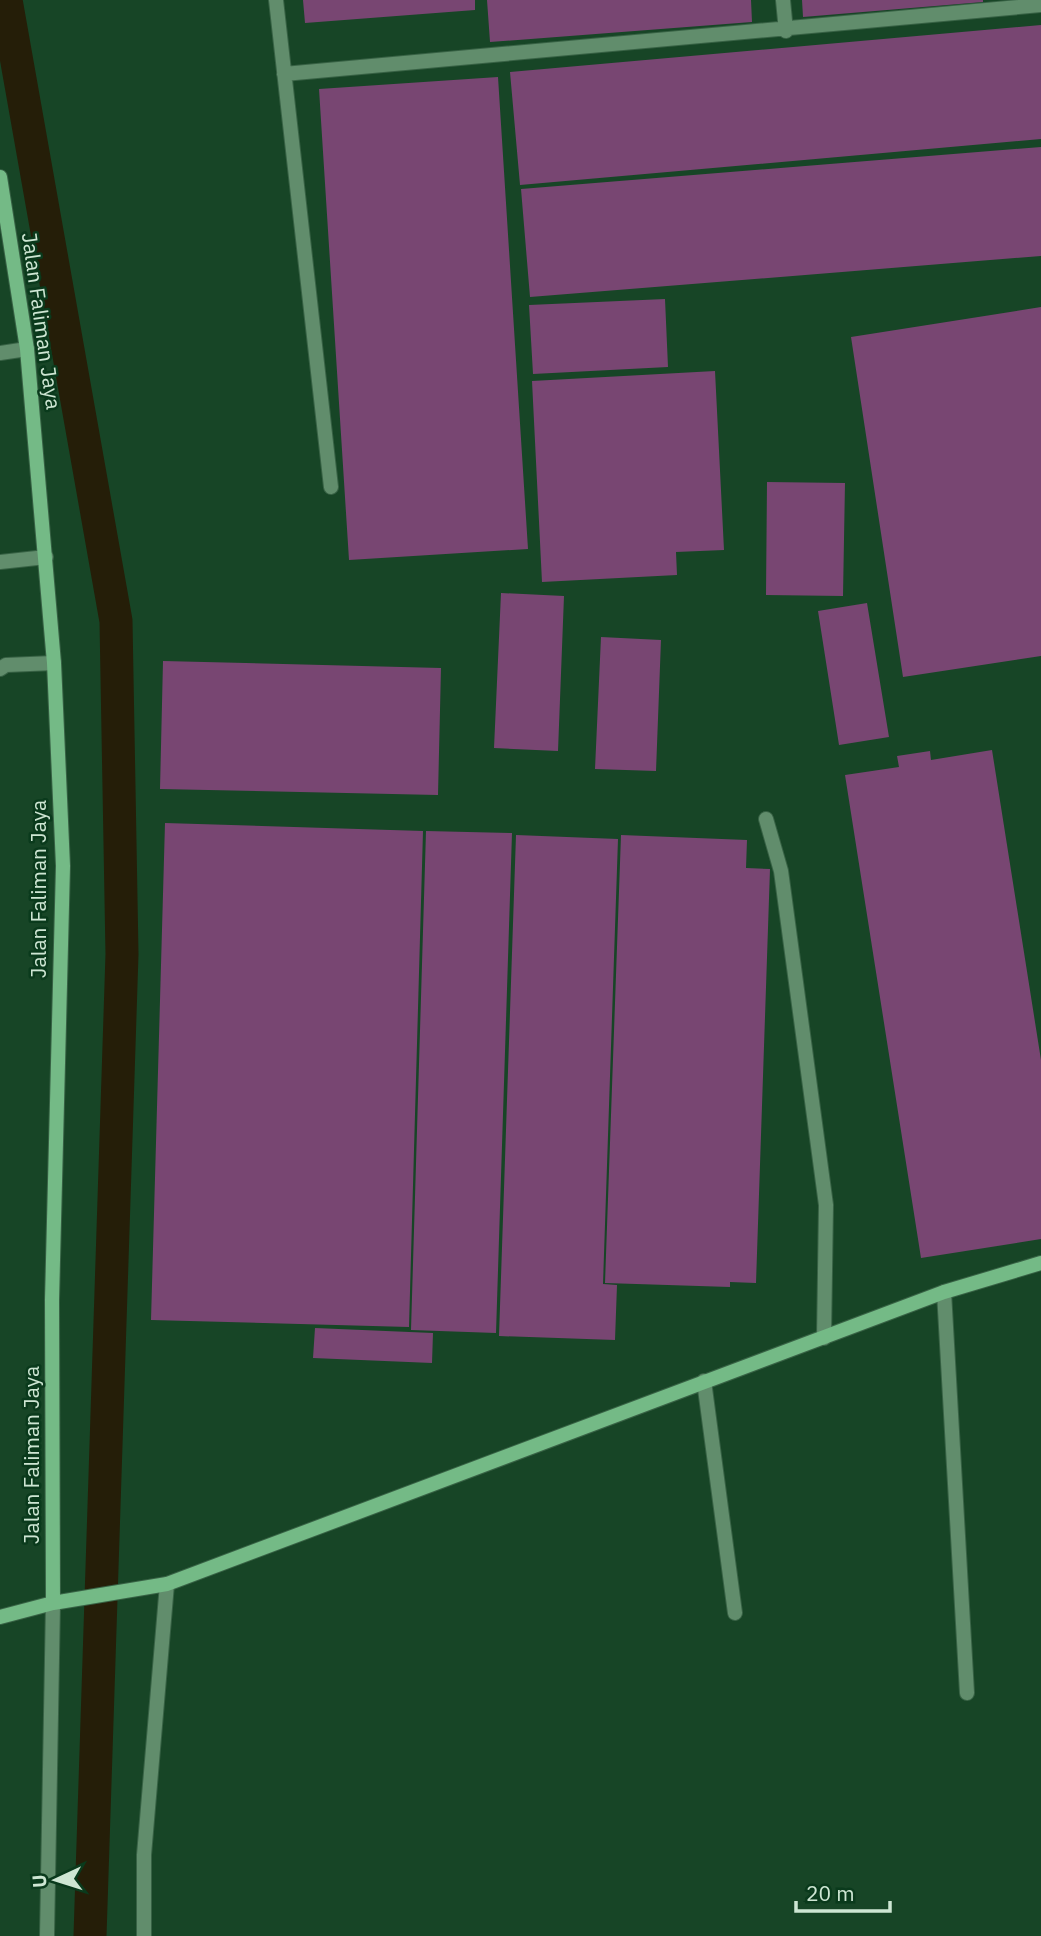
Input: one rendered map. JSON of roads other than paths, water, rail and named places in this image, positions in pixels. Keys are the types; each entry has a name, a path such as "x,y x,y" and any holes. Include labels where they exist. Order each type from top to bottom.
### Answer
{"street":[{"path":"276,0 331,488"},
{"path":"783,0 786,31"},
{"path":"284,74 786,31 1041,5"},
{"name":"Jalan Faliman Jaya","path":"0,177 27,349 54,663 63,866 52,1300 52,1603"},
{"path":"0,353 27,349"},
{"path":"0,562 46,557"},
{"path":"0,668 6,665 54,663"},
{"path":"766,819 781,871 826,1205 824,1338"},
{"path":"0,1617 52,1603 167,1584 944,1292 1041,1263"},
{"path":"944,1292 967,1693"},
{"path":"704,1381 735,1613"},
{"path":"144,1936 145,1855 167,1584"},
{"path":"47,1936 52,1603"}],"waterway":[{"path":"6,0 116,621 122,954 90,1936"}]}
